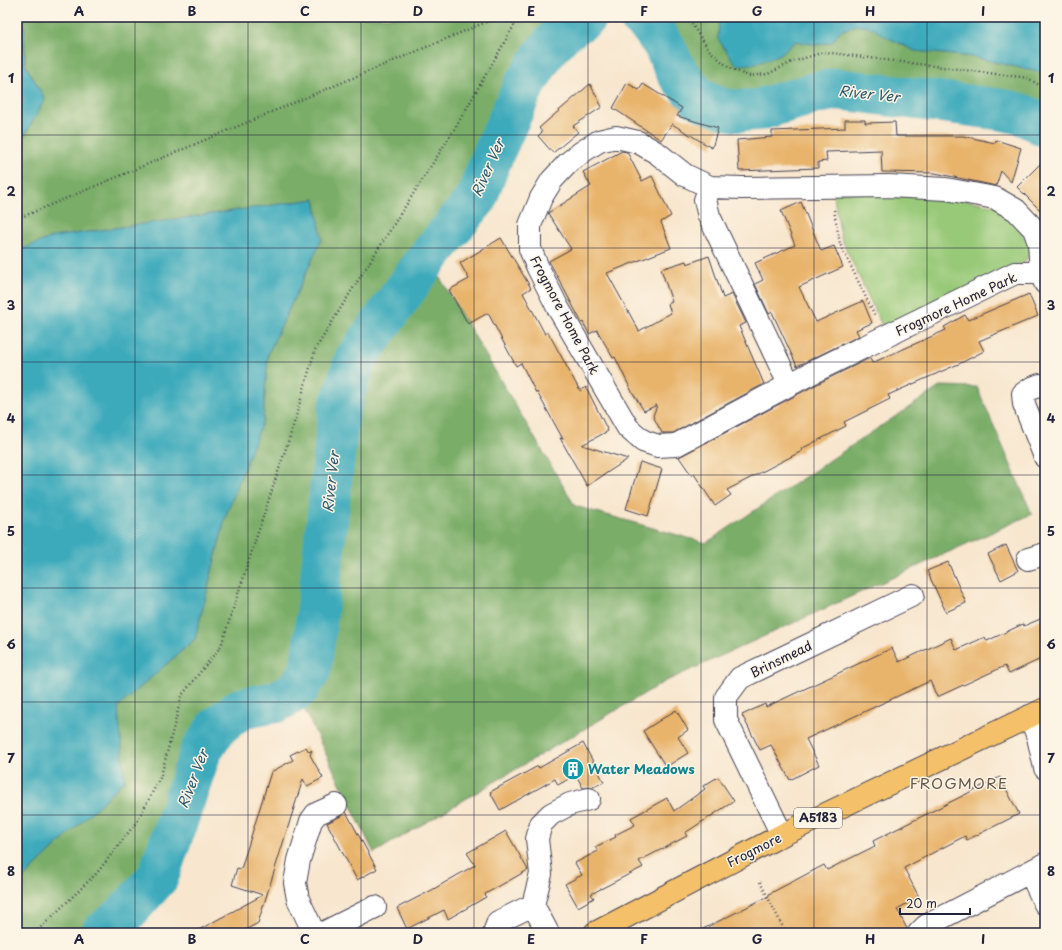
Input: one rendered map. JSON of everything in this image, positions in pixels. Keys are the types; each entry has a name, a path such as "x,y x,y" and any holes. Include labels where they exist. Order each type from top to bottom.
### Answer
{"main road":[{"name":"Frogmore","path":"595,933 782,836 1037,713"}],"street":[{"name":"Frogmore Home Park","path":"616,137 638,142 657,153 685,175 710,187 888,186 946,189 995,198 1016,210 1034,229 1039,243 1043,278 1015,274 789,384 676,445 658,446 642,441 628,428 558,308 530,249 530,225 541,198 552,180 568,163 599,141 616,137"},
{"path":"710,187 705,200 709,216 789,384"},
{"path":"1045,388 1040,385 1023,394 1024,404 1045,457"},
{"name":"Brinsmead","path":"782,836 726,720 726,697 740,678 914,595"},
{"path":"1037,713 1038,737 1045,768"},
{"path":"548,933 534,905 541,874 536,839 541,824 551,814 570,804 589,799"},
{"path":"314,933 298,899 295,883 311,821 316,814 336,805"},
{"path":"919,933 926,926 1037,868 1045,904"},
{"path":"496,933 495,930 498,922 534,905"},
{"path":"323,933 375,907"}],"path":[{"path":"17,219 498,17"},
{"path":"35,933 97,873 138,820 160,776 182,695 222,646 292,430 314,350 454,130 519,17"},
{"path":"687,17 710,50 728,67 748,76 768,74 792,62 824,52 1028,78 1045,89"},
{"path":"830,187 840,244 885,337"},
{"path":"760,882 786,933"}],"green space":[{"path":"24,17 566,17 544,37 514,83 501,111 478,171 463,199 417,253 348,350 329,398 299,668 291,680 228,703 208,720 190,747 148,872 122,903 83,933 17,933 17,884 125,780 117,707 195,639 226,515 263,420 268,354 322,239 315,199 53,237 17,251 17,150 45,99 25,64"},
{"path":"658,17 729,17 719,23 755,64 779,55 796,41 817,45 832,42 840,31 857,25 873,28 881,34 915,51 973,57 1038,72 1045,76 1045,112 1037,107 1022,103 996,103 875,87 823,84 731,104 710,99 684,73 669,33"},
{"path":"833,192 941,195 996,206 1018,221 1030,241 1031,253 1021,266 885,332 841,238"},
{"path":"433,266 575,506 706,543 941,386 977,387 1032,514 664,682 374,853 304,709 316,693 328,664 345,444 353,408 368,368"}],"water":[{"path":"17,17 24,17 25,64 45,99 17,150"},
{"path":"729,17 1045,17 1045,76 1038,72 973,57 915,51 881,34 873,28 857,25 840,31 832,42 817,45 796,41 779,55 755,64 736,65 718,39 719,23"},
{"path":"315,199 322,239 268,354 263,420 226,515 195,639 118,707 125,780 17,884 17,251 53,237"}],"building":[{"path":"627,83 639,90 643,84 682,108 677,116 718,128 712,148 672,124 661,140 613,108"},
{"path":"590,84 602,107 573,126 578,132 553,153 538,136 542,132 539,128"},
{"path":"845,120 865,120 865,123 895,122 896,136 963,136 995,143 996,140 1021,148 1011,182 1001,171 996,186 935,173 882,172 881,150 826,152 827,161 818,162 818,168 739,171 737,140 772,137 772,131 845,128"},
{"path":"622,151 627,152 642,181 652,176 671,216 661,222 671,248 607,273 639,331 671,313 668,304 672,302 661,269 686,261 687,264 709,256 723,298 732,294 746,323 739,326 764,384 673,433 662,433 653,416 657,405 644,411 631,390 615,357 613,358 597,330 589,334 583,322 582,323 549,261 571,249 548,213 591,186 583,172"},
{"path":"1045,159 1045,215 1017,187"},
{"path":"801,202 821,251 834,246 843,267 799,287 816,322 863,301 872,323 856,330 859,336 797,366 772,312 769,314 755,284 763,280 755,263 795,245 781,211"},
{"path":"501,238 531,288 523,293 545,334 548,332 580,391 586,387 608,431 582,445 628,459 587,486 521,363 516,366 488,313 468,324 449,290 469,279 460,263"},
{"path":"1029,294 1038,316 979,341 984,351 963,362 888,395 890,399 844,422 846,426 727,490 731,495 715,506 694,474 692,476 679,457 870,358 872,363 946,330 944,327 965,315 968,320"},
{"path":"640,462 662,469 648,516 626,509"},
{"path":"1006,545 1018,571 1001,580 988,554"},
{"path":"948,562 966,603 946,612 927,571"},
{"path":"1045,617 1045,657 1009,674 1005,666 937,697 930,681 806,739 819,765 790,780 771,745 760,750 742,715 765,704 766,707 892,648 899,662 951,638 956,650 985,637 987,641 1023,624 1024,626"},
{"path":"676,710 688,730 678,737 688,753 666,767 643,731"},
{"path":"583,743 604,782 593,787 583,788 576,775 558,785 555,779 500,810 490,792 538,766 539,768"},
{"path":"306,747 309,752 312,750 310,755 323,778 307,786 303,779 258,923 240,933 193,933 263,895 232,885 237,868 241,869 271,772 293,760 290,755"},
{"path":"718,777 734,801 685,833 687,836 639,861 643,867 591,894 594,898 578,907 565,884 582,875 575,863 598,851 595,847 616,837 615,835 635,825 631,818 667,798 674,811 705,789 703,786"},
{"path":"1000,777 1019,814 967,840 965,836 904,868 919,897 897,909 907,929 907,933 695,933 769,896 769,894 824,865 827,870 875,846 873,841"},
{"path":"346,812 377,869 357,880 327,823"},
{"path":"506,831 528,870 485,894 486,897 448,919 444,910 407,929 397,908 475,865 467,853"}],"waterway":[{"name":"River Ver","path":"102,933 124,915 158,877 201,751 217,727 240,709 276,702 291,694 300,686 310,671 339,410 355,360 427,259 476,199 494,152 524,86 544,54 562,33 586,17"},
{"name":"River Ver","path":"640,17 650,26 663,44 678,74 698,98 716,107 736,111 758,110 816,93 837,89 1004,110 1024,115 1045,126"}],"place":[{"name":"Water Meadows","path":"573,769"}],"district":[{"name":"FROGMORE","path":"959,784"}]}
